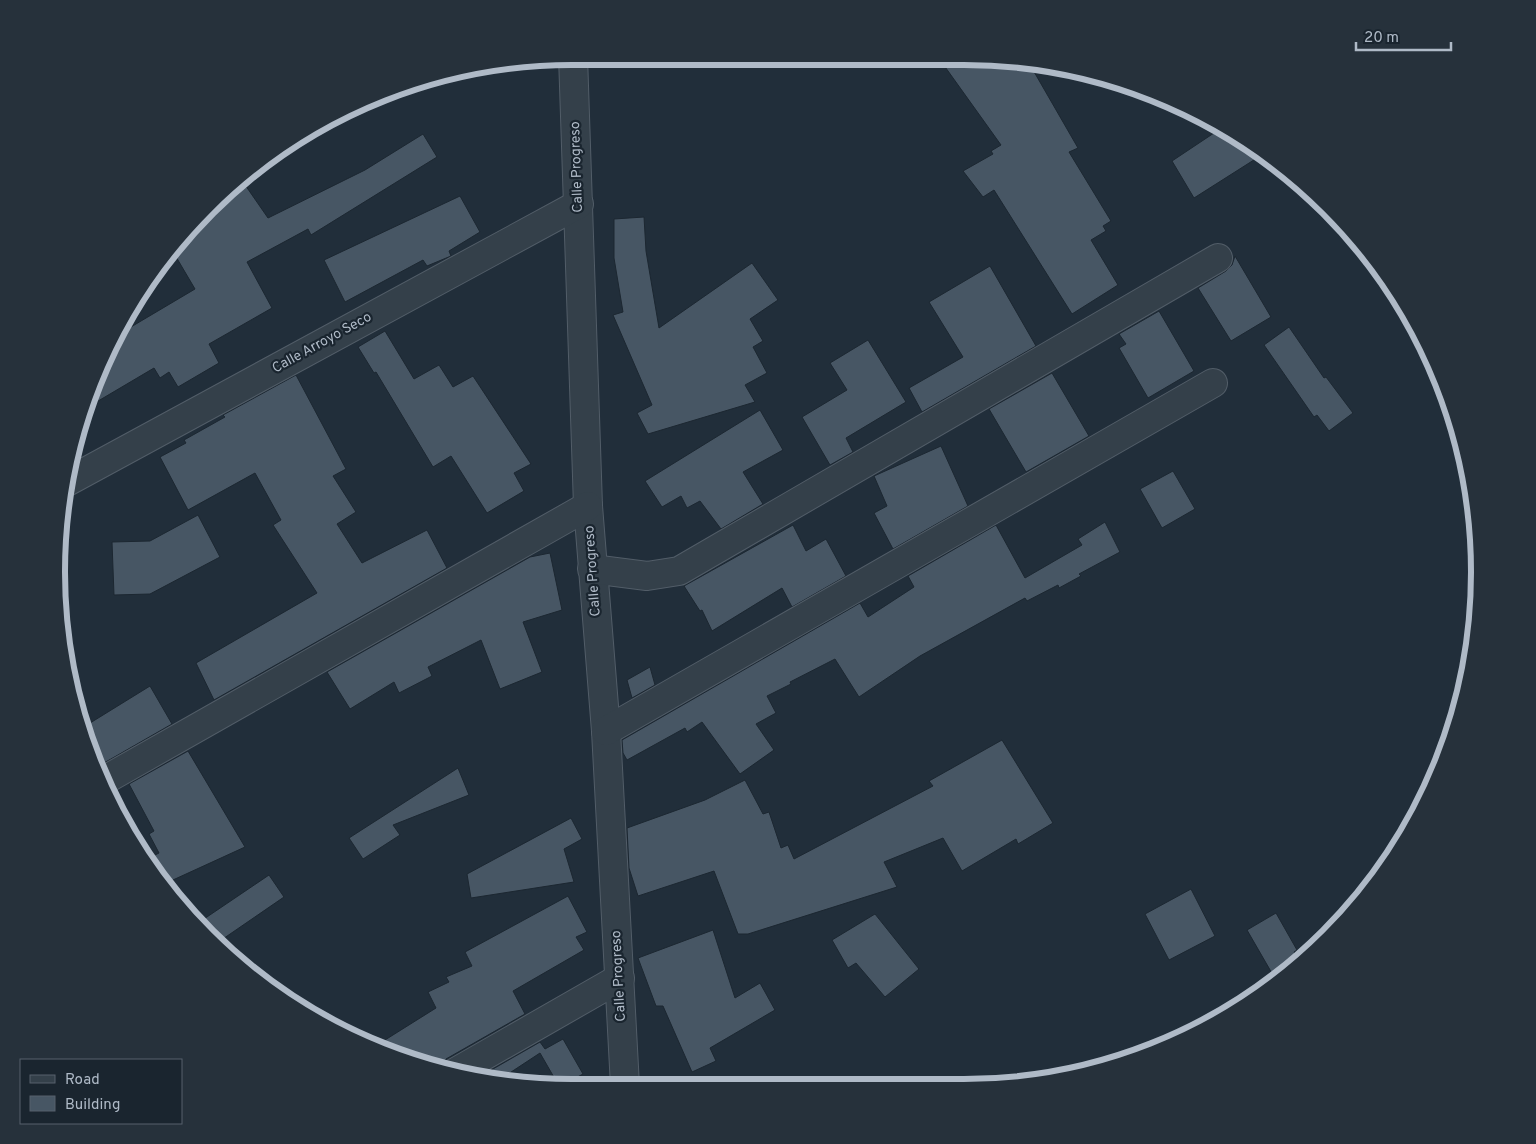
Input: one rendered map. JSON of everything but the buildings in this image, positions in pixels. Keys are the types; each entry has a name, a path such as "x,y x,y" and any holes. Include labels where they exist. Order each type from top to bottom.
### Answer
{"street":[{"name":"Calle Progreso","path":"573,65 588,506 606,731 625,1079"},
{"name":"Calle Arroyo Seco","path":"74,478 579,204"},
{"path":"592,570 647,576 679,571 1218,258"},
{"path":"606,731 1213,383"},
{"path":"109,778 588,506"},
{"path":"464,1067 620,978"}]}
